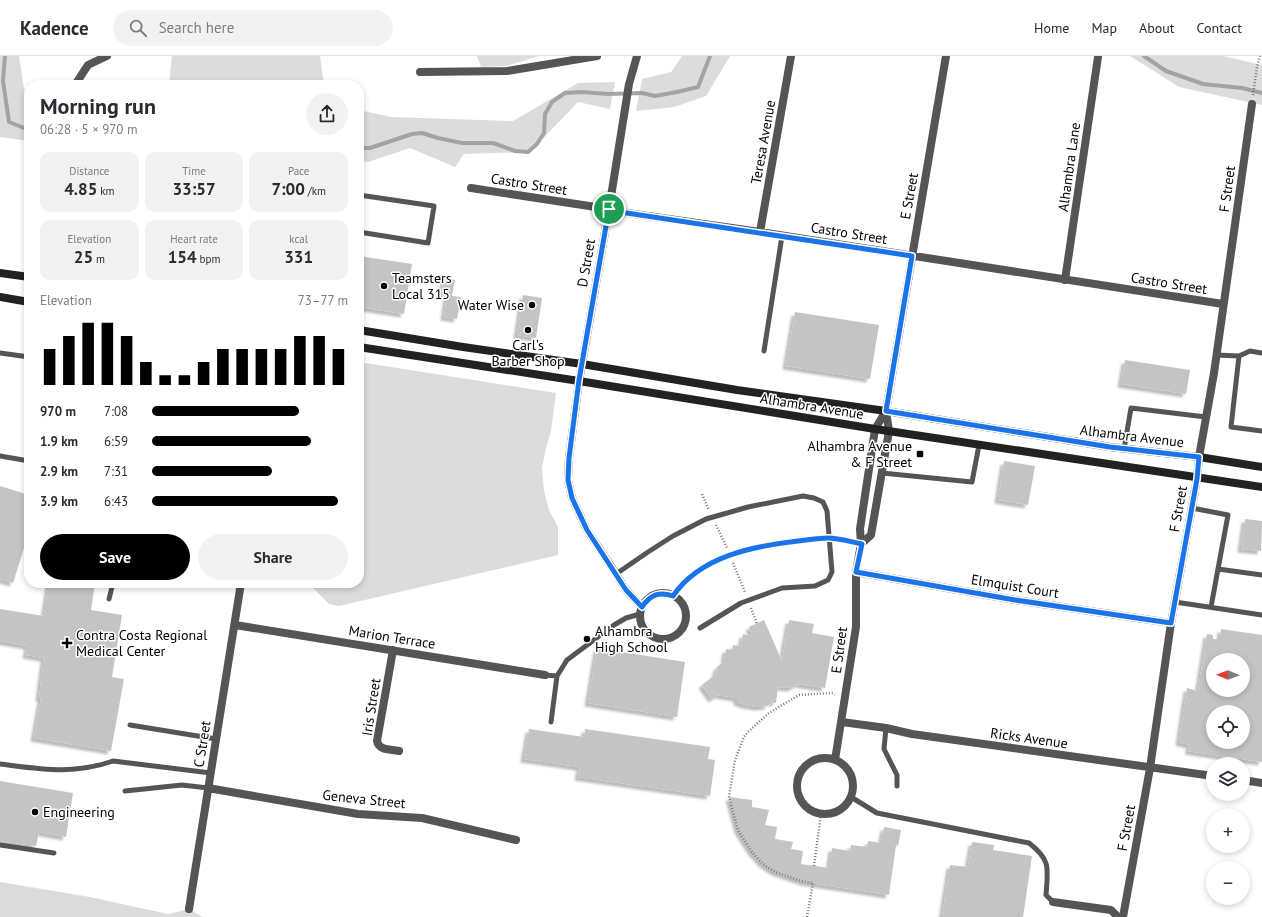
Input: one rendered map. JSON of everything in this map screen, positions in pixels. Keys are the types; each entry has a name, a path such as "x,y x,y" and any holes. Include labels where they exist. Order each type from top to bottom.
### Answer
{"main road":[{"path":"0,273 24,276"},
{"path":"0,297 24,301"},
{"name":"Alhambra Avenue","path":"364,331 1124,449 1199,457 1262,467"},
{"name":"Alhambra Avenue","path":"364,348 579,380 875,429 1262,488"}],"street":[{"path":"78,80 88,64 107,56"},
{"path":"420,72 507,71 597,56"},
{"name":"D Street","path":"637,56 629,84 579,380 569,458 568,480 572,498 587,530 641,611"},
{"name":"Teresa Avenue","path":"760,232 791,56"},
{"name":"E Street","path":"862,544 871,535 882,473 889,431 886,411 946,56"},
{"name":"Alhambra Lane","path":"1065,280 1098,57"},
{"name":"F Street","path":"1123,917 1150,768 1171,623 1197,479 1199,457 1216,355 1252,104"},
{"name":"Castro Street","path":"471,188 1223,304"},
{"name":"E Street","path":"835,760 856,627 856,572 862,544 860,529 875,429 886,411"},
{"path":"869,471 882,473"},
{"name":"Elmquist Court","path":"856,572 1015,600 1171,623"},
{"name":"C Street","path":"189,908 240,588"},
{"path":"666,593 673,596 679,600 683,606 685,621 677,634 663,639 656,638 644,629 641,622 641,611 646,601 652,596 666,593"},
{"name":"Marion Terrace","path":"235,625 545,674"},
{"name":"Iris Street","path":"393,650 377,741 381,748 399,751"},
{"name":"Ricks Avenue","path":"842,722 886,728 912,734 1206,775"},
{"path":"827,758 835,760 842,764 850,775 853,789 851,797 840,810 833,813 821,814 810,810 799,796 798,782 800,774 811,762 818,759 827,758"},
{"path":"1250,781 1262,783"},
{"name":"Geneva Street","path":"208,788 358,814 422,818 516,840"},
{"path":"1053,902 1112,910 1118,917"}],"lane":[{"path":"364,196 434,206 428,243 364,233"},
{"path":"764,351 782,236"},
{"path":"1216,355 1239,356 1250,351 1262,353"},
{"path":"0,353 24,357"},
{"path":"1239,356 1231,427 1262,431"},
{"path":"1124,449 1131,408 1206,418"},
{"path":"882,473 972,482 979,444"},
{"path":"0,456 24,460"},
{"path":"616,574 673,536 706,519 748,506 803,496 814,498 823,502 827,511 832,572 828,580 815,586 782,588 741,603 700,628"},
{"path":"1192,508 1228,515 1211,607"},
{"path":"673,596 680,584 706,566 730,556 765,545 829,538 862,544"},
{"path":"1218,569 1262,575"},
{"path":"109,598 112,588"},
{"path":"1175,602 1262,615"},
{"path":"551,722 557,676 567,660 614,625 641,611"},
{"path":"545,674 557,676"},
{"path":"130,725 216,739"},
{"path":"886,728 884,749 897,775 897,786"},
{"path":"0,764 74,770 98,766 113,761 211,773"},
{"path":"125,791 182,785 208,788"},
{"path":"851,797 877,813 1029,842 1040,851 1047,863 1046,895 1053,902"},
{"path":"0,845 54,854"}],"path":[{"path":"1252,104 1253,87 1260,56"},
{"path":"807,917 813,883 804,882 775,872 763,864 752,852 738,830 729,797 732,776 735,760 744,737 769,713 799,695 832,693 846,697"},
{"path":"814,866 821,814"}],"shaded area":[{"path":"0,56 19,56 24,89 24,140 0,137"},
{"path":"172,56 320,56 323,80 170,80"},
{"path":"477,56 539,56 506,66 481,67"},
{"path":"682,56 730,56 706,96 674,107 636,111 642,79 671,72"},
{"path":"1130,56 1223,56 1262,65 1262,105 1179,87"},
{"path":"615,82 610,109 578,102 530,152 464,154 455,167 410,148 368,162 364,161 364,111 391,117 513,121 578,83"},
{"path":"364,363 556,393 551,431 542,468 544,491 549,510 558,527 558,555 339,606 329,604 313,588 364,588"},
{"path":"0,882 90,897 168,914 189,909 203,917 0,917"}],"building":[{"name":"Teamsters Local 315","path":"364,257 412,264 404,314 364,308"},
{"path":"444,278 455,280 452,296 461,297 457,319 444,317 447,296 441,295"},
{"path":"523,295 542,298 536,338 517,335"},
{"path":"795,312 879,325 870,379 786,366"},
{"path":"1125,360 1190,370 1186,394 1121,384"},
{"path":"1004,461 1035,466 1028,505 998,500"},
{"path":"0,486 24,493 24,548 13,583 0,579"},
{"path":"1245,519 1262,521 1261,551 1241,549"},
{"path":"48,588 94,588 91,610 122,615 112,677 124,679 111,751 34,738 41,698 39,698 44,658 26,655 28,646 0,641 0,609 44,616"},
{"path":"764,620 782,661 789,620 814,624 812,633 834,637 825,688 798,684 791,688 778,687 776,703 769,702 768,706 758,707 737,702 737,698 718,695 712,699 702,685 715,675 717,667 724,662 726,649 732,650 733,645 741,646 743,634 753,636 749,627"},
{"path":"1221,629 1262,635 1262,762 1250,760 1250,757 1228,757 1188,751 1190,745 1179,742 1187,688 1198,691 1207,634 1213,635 1213,639 1220,639"},
{"path":"597,648 685,662 677,717 588,703"},
{"path":"529,729 584,737 585,729 710,747 708,759 715,760 710,796 578,777 580,767 524,759"},
{"name":"Engineering","path":"0,781 73,793 66,837 39,832 36,846 0,841"},
{"path":"729,797 752,800 752,807 769,810 765,825 777,827 775,839 793,842 791,849 803,851 801,864 829,868 832,848 850,851 851,845 867,847 868,841 881,843 884,827 901,830 898,846 896,845 889,895 804,882 775,872 763,864 752,852 738,830"},
{"path":"972,842 994,845 993,850 1032,856 1023,917 942,917 950,865 968,867"}],"waterway":[{"path":"5,56 3,81 9,122 24,128"},
{"path":"364,148 370,148 412,134 422,133 462,143 493,143 515,151 528,152 537,144 544,133 545,114 552,102 565,93 642,93 655,96 698,87 710,56"},
{"path":"1144,56 1166,71 1203,84 1242,88 1262,93"}],"place":[{"name":"Teamsters Local 315","path":"384,286"},
{"name":"Water Wise","path":"532,305"},
{"name":"Carl's Barber Shop","path":"528,330"},
{"name":"Alhambra Avenue & F Street","path":"920,454"},
{"name":"Alhambra High School","path":"587,639"},
{"name":"Contra Costa Regional Medical Center","path":"67,643"},
{"name":"Engineering","path":"35,812"}],"route":[{"path":"609,209 620,212 912,256 886,411 1110,447 1199,457 1197,479 1171,623 1015,600 856,572 862,544 829,538 765,545 730,556 706,566 680,584 673,596 666,593 652,596 642,607 626,590 587,530 572,498 568,480 569,458 579,380 609,209"}]}
